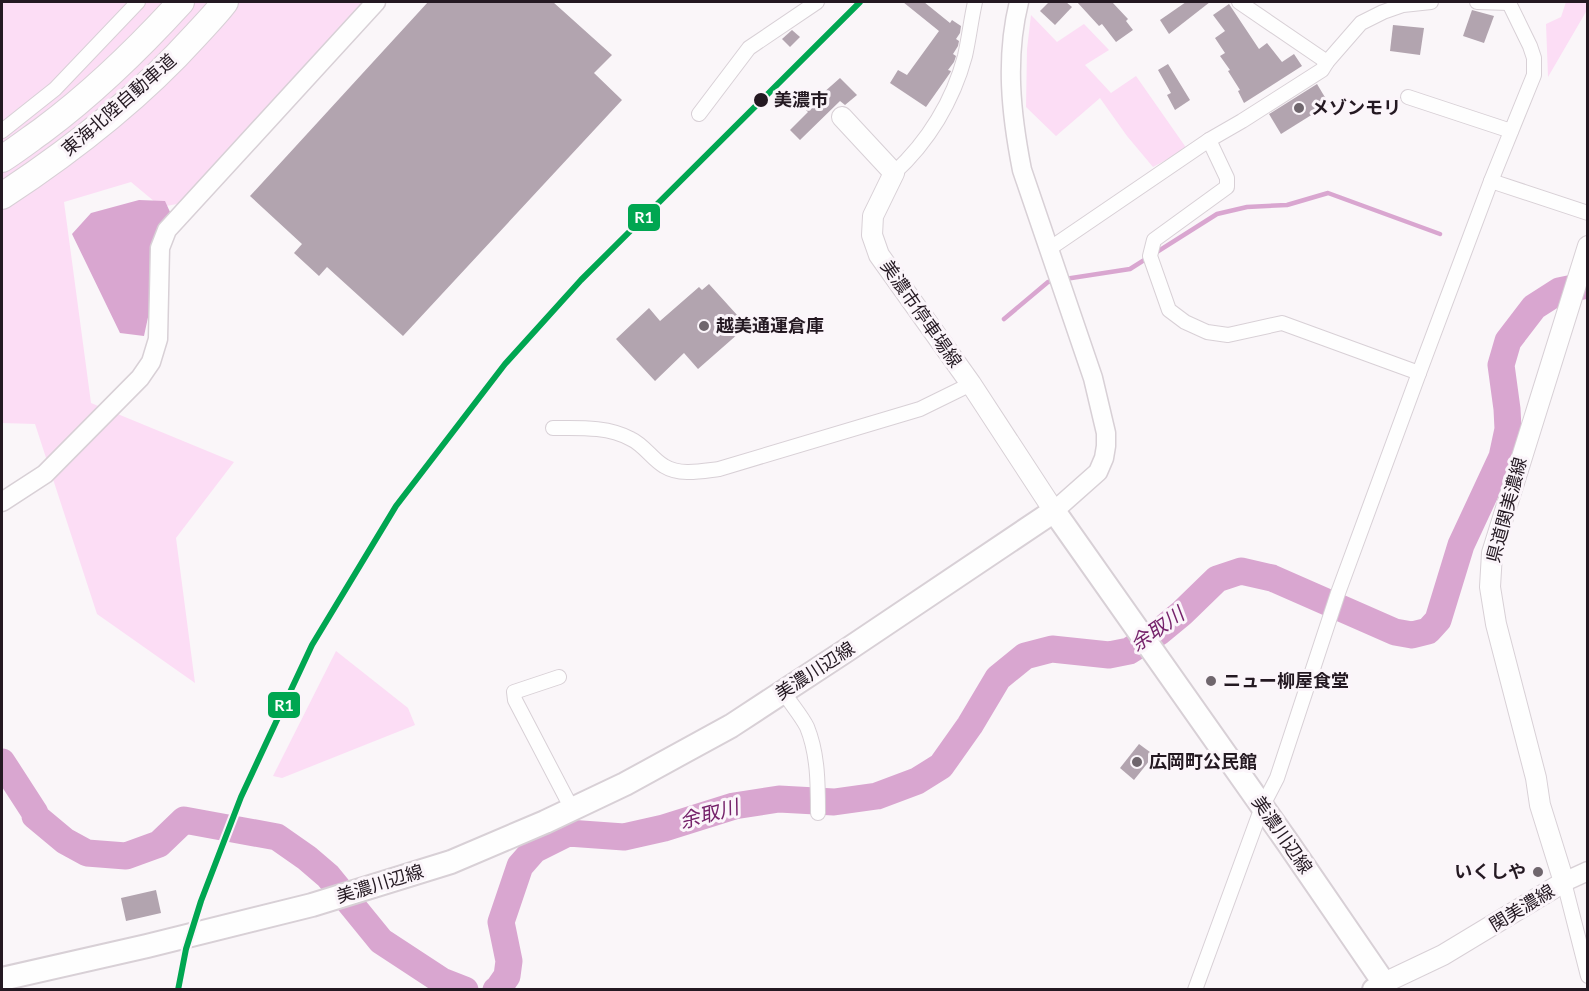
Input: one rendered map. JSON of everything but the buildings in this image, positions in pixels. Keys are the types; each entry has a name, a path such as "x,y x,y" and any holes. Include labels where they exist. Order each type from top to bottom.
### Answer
{"highway":[{"name":"東海北陸自動車道","path":"2,159 57,119 106,79 182,2"},
{"name":"東海北陸自動車道","path":"2,196 78,143 127,103 176,57 225,2"}],"main road":[{"path":"842,117 894,173"},
{"name":"美濃市停車場線","path":"894,173 873,216 872,235 879,255 971,384 1054,511"},
{"name":"県道関美濃線","path":"1536,778 1496,624 1490,587 1492,554 1587,246"},
{"name":"美濃川辺線","path":"2,979 312,905 460,859 625,784 721,732 1054,511 1262,807 1383,987"},
{"name":"関美濃線","path":"1383,987 1443,955 1564,882 1540,805 1536,778"}],"street":[{"path":"2,131 55,89 138,2"},
{"path":"2,502 45,474 140,378 151,362 158,339 160,248 167,230 376,2"},
{"path":"699,114 749,48 817,2"},
{"path":"894,173 911,157 940,118 953,91 965,56 975,2"},
{"path":"1019,2 1013,31 1011,92 1012,113 1024,177 1093,378 1105,424 1106,446 1098,472 1054,511"},
{"path":"1239,2 1322,59"},
{"path":"1049,249 1209,140 1322,70 1322,59 1355,31 1361,23 1403,5 1431,2"},
{"path":"1195,990 1262,807 1277,777 1338,593 1419,373 1491,181 1534,75 1534,58 1510,2 1477,2"},
{"path":"1408,97 1511,131"},
{"path":"1209,140 1227,178 1227,187 1154,240 1152,261 1169,310 1185,322 1207,332 1228,335 1282,323 1419,373"},
{"path":"1491,181 1587,213"},
{"path":"553,428 612,431 632,439 665,467 675,470 686,472 719,469 921,409 971,384"},
{"path":"559,678 514,692 515,700 572,809"},
{"path":"783,691 806,726 814,753 818,813"},
{"path":"1587,871 1564,882 1587,976"}],"shaded area":[{"path":"2,2 366,2 198,200 161,207 131,182 64,202 91,403 234,462 176,538 195,683 97,614 35,424 2,423"},
{"path":"1566,2 1587,2 1587,10 1548,77 1546,24 1561,17"},
{"path":"1031,15 1057,42 1084,24 1109,50 1085,65 1111,93 1136,76 1187,149 1153,167 1100,98 1056,136 1026,107 1027,49"},
{"path":"139,200 165,201 170,212 161,224 152,247 150,308 144,336 120,333 72,234 91,213"},
{"path":"336,651 408,708 415,725 282,778 273,776"}],"waterway":[{"path":"1065,279 1130,269 1217,214 1247,207 1287,205 1328,193 1440,234"},
{"path":"1004,319 1048,282 1054,281"},
{"name":"余取川","path":"496,990 507,976 509,961 501,922 520,866 534,850 568,833 624,837 664,828 734,806 779,799 834,802 877,796 917,781 941,766 970,725 998,678 1025,656 1052,649 1109,655 1129,651 1159,632 1217,579 1241,571 1272,578 1395,632 1412,635 1428,631 1438,620 1461,545 1502,457 1508,429 1501,365 1508,341 1534,307 1559,291 1588,285"},
{"name":"余取川","path":"2,762 35,816 65,841 87,853 126,856 159,844 184,820 277,837 328,876 381,941 442,981 465,990"}],"transit line":[{"name":"R1","path":"178,990 186,949 201,901 241,797 312,645 396,506 505,364 581,280 860,2"}],"place":[{"name":"美濃市","path":"761,100"},
{"name":"メゾンモリ","path":"1299,108"},
{"name":"越美通運倉庫","path":"704,326"},
{"name":"ニュー柳屋食堂","path":"1211,681"},
{"name":"広岡町公民館","path":"1137,762"},
{"name":"いくしや","path":"1538,872"}]}
